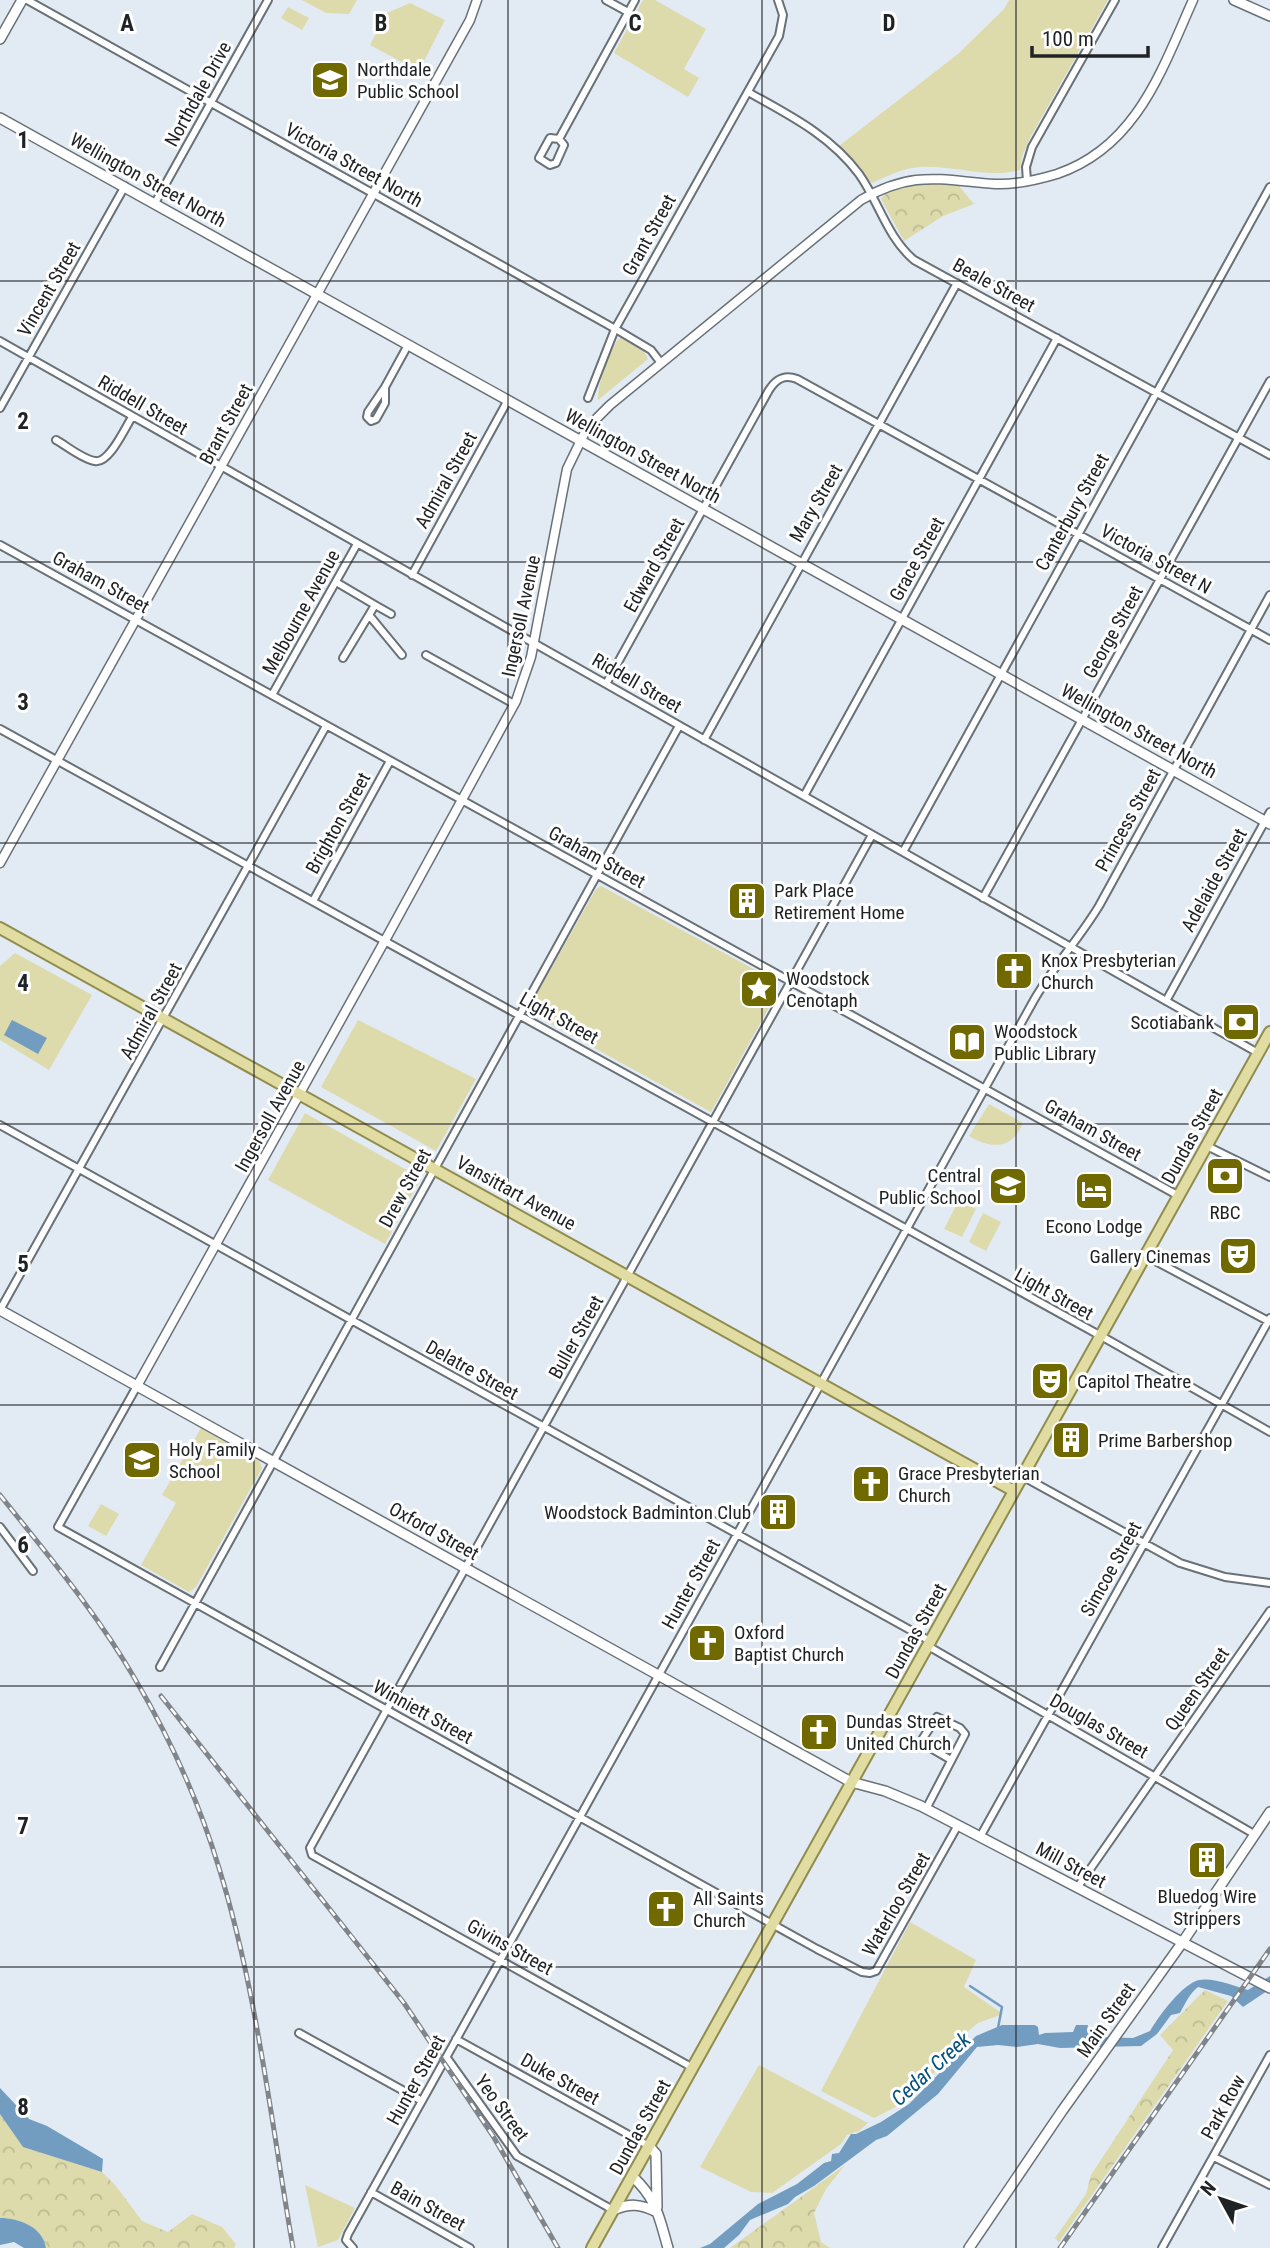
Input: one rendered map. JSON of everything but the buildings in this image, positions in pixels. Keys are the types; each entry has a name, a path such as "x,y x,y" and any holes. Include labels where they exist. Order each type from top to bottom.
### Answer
{"main road":[{"path":"0,40 22,0"},
{"path":"1234,0 1270,16"},
{"name":"Wellington Street North","path":"0,118 1267,823"},
{"name":"Vansittart Avenue","path":"0,928 1014,1491"},
{"name":"Dundas Street","path":"592,2248 1270,1032"},
{"name":"Oxford Street","path":"0,1310 851,1782"},
{"name":"Mill Street","path":"851,1782 888,1793 926,1809 1270,1988"},
{"name":"Main Street","path":"969,2248 1270,1812"},
{"path":"649,2146 656,2154 657,2212"},
{"path":"632,2176 650,2194 668,2248"},
{"path":"613,2210 629,2204 657,2212"}],"street":[{"name":"Victoria Street North","path":"27,0 615,329 651,350 661,363"},
{"name":"Northdale Drive","path":"155,203 268,0"},
{"name":"Brant Street","path":"0,863 470,20 477,0"},
{"path":"606,0 628,12"},
{"path":"559,139 635,0"},
{"name":"Grant Street","path":"588,398 615,329 779,36 783,15 778,0"},
{"path":"1027,181 1026,167 1032,147 1115,0"},
{"name":"Ingersoll Avenue","path":"58,1527 514,704 526,673 567,470 587,428 604,410 661,363 871,195 893,184 920,178 1014,184 1075,167 1095,155 1125,130 1149,97 1194,0"},
{"name":"Beale Street","path":"748,92 807,125 851,165 889,229 908,254 1270,456"},
{"path":"550,138 559,139 564,148 556,163 550,166 541,161 540,153 550,138"},
{"name":"Vincent Street","path":"0,408 125,187"},
{"name":"Canterbury Street","path":"903,852 1270,187"},
{"name":"Mary Street","path":"704,740 957,283"},
{"name":"Grace Street","path":"804,796 1057,338"},
{"name":"Riddell Street","path":"0,341 1258,1053"},
{"path":"385,387 385,403 376,419 371,421 367,417 368,412 408,345"},
{"name":"Edward Street","path":"606,684 769,390 782,377 797,379 879,424"},
{"name":"George Street","path":"983,898 1270,381"},
{"name":"Admiral Street","path":"412,575 508,400"},
{"path":"56,440 93,461 101,461 108,456 132,417"},
{"name":"Victoria Street N","path":"879,424 1270,640"},
{"name":"Melbourne Avenue","path":"272,695 357,544"},
{"name":"Graham Street","path":"0,545 1179,1196"},
{"path":"336,582 391,614"},
{"name":"Princess Street","path":"1070,947 1099,906 1270,595"},
{"path":"343,658 375,605"},
{"path":"369,615 402,655"},
{"path":"426,654 514,704"},
{"name":"Admiral Street","path":"0,1310 326,726"},
{"name":"Drew Street","path":"160,1667 679,726"},
{"name":"Light Street","path":"0,729 1270,1432"},
{"name":"Brighton Street","path":"313,901 390,761"},
{"name":"Adelaide Street","path":"1166,1001 1267,823 1270,812"},
{"name":"Buller Street","path":"312,1855 311,1845 873,835"},
{"name":"Hunter Street","path":"353,2248 346,2240 371,2192 1048,975 1070,947"},
{"name":"Delatre Street","path":"0,1125 929,1644"},
{"path":"1207,1146 1270,1177"},
{"path":"1146,1256 1269,1320"},
{"name":"Simcoe Street","path":"980,1837 1269,1320"},
{"path":"1022,1476 1180,1563 1225,1577 1270,1583"},
{"path":"0,1527 33,1572"},
{"name":"Winniett Street","path":"58,1527 772,1924"},
{"name":"Queen Street","path":"1077,1888 1270,1611"},
{"name":"Douglas Street","path":"929,1644 1254,1834"},
{"path":"926,1809 965,1736 965,1732 937,1717 922,1744 951,1760"},
{"name":"Waterloo Street","path":"772,1924 862,1972 876,1971 958,1825"},
{"name":"Givins Street","path":"312,1855 692,2068"},
{"path":"299,2033 422,2101"},
{"name":"Duke Street","path":"456,2039 649,2146"},
{"name":"Park Row","path":"1163,2248 1270,2055"},
{"name":"Yeo Street","path":"447,2057 517,2156 613,2210"},
{"path":"1214,2157 1270,2185"},
{"name":"Bain Street","path":"371,2192 470,2248"}],"green space":[{"path":"302,0 357,0 349,14 326,13"},
{"path":"643,0 655,0 706,29 684,69 699,78 688,97 614,53"},
{"path":"1009,0 1108,0 1031,136 1022,156 1020,170 995,173 920,167 901,171 872,183 869,181 839,146 958,54 1004,9"},
{"path":"410,3 445,20 420,69 415,69 370,45 387,13"},
{"path":"288,7 309,18 302,30 281,18"},
{"path":"930,183 959,186 974,204 943,216 904,241 881,199 897,188"},
{"path":"621,337 642,348 648,359 598,400 605,366"},
{"path":"601,886 777,984 777,993 711,1112 534,1015 529,1008 596,889"},
{"path":"15,953 92,995 49,1070 0,1040 0,966"},
{"path":"358,1020 476,1079 436,1151 321,1087"},
{"path":"989,1104 1023,1123 1007,1142 993,1145 969,1136"},
{"path":"305,1113 421,1178 385,1244 268,1180"},
{"path":"959,1200 976,1209 962,1237 944,1229"},
{"path":"983,1213 1001,1222 986,1251 969,1242"},
{"path":"201,1428 254,1458 260,1462 262,1468 196,1587 189,1592 141,1565 176,1503 162,1495"},
{"path":"101,1504 119,1514 106,1536 88,1526"},
{"path":"910,1922 976,1960 964,1987 1003,2014 978,2023 966,2033 930,2078 894,2108 874,2118 821,2091"},
{"path":"1205,1990 1228,2001 1059,2242 1055,2238 1086,2194 1091,2175 1173,2050 1160,2035"},
{"path":"759,2065 868,2123 859,2131 847,2135 841,2144 772,2193 751,2192 700,2167"},
{"path":"0,2114 24,2147 102,2172 142,2221 168,2232 192,2214 222,2227 236,2244 234,2248 46,2248 40,2234 29,2225 0,2218"},
{"path":"845,2165 826,2189 814,2213 821,2242 830,2248 730,2248"},
{"path":"305,2185 355,2208 338,2240 318,2247"}],"water":[{"path":"12,1020 47,1038 38,1054 4,1035"},
{"name":"Cedar Creek","path":"1270,1976 1270,1989 1243,2007 1231,1996 1198,1987 1180,2013 1171,2015 1157,2034 1141,2046 1060,2048 1038,2044 977,2047 938,2094 887,2136 876,2140 788,2204 750,2220 739,2235 724,2248 700,2248 710,2244 758,2204 797,2184 824,2163 831,2161 832,2154 839,2153 851,2134 881,2122 909,2104 976,2036 1002,2025 1035,2025 1039,2035 1073,2032 1076,2025 1088,2025 1087,2030 1093,2037 1133,2038 1150,2031 1171,2001 1192,1983 1211,1980 1248,1990"},
{"path":"0,2088 29,2119 47,2126 103,2159 102,2172 23,2147 0,2114"},
{"path":"0,2218 29,2225 40,2234 46,2248 24,2248 14,2242 0,2245"}],"waterway":[{"path":"970,1986 1002,2007 998,2028"}],"railway":[{"path":"0,1495 71,1584 120,1655 172,1747 193,1795 219,1868 244,1961 293,2248"},
{"path":"161,1696 404,2003 493,2136 558,2248"},
{"path":"1060,2248 1270,1949"}],"place":[{"name":"Northdale Public School","path":"330,80"},
{"name":"Park Place Retirement Home","path":"747,901"},
{"name":"Knox Presbyterian Church","path":"1014,971"},
{"name":"Woodstock Cenotaph","path":"759,989"},
{"name":"Scotiabank","path":"1241,1022"},
{"name":"Woodstock Public Library","path":"967,1042"},
{"name":"RBC","path":"1225,1176"},
{"name":"Central Public School","path":"1008,1186"},
{"name":"Econo Lodge","path":"1094,1191"},
{"name":"Gallery Cinemas","path":"1238,1256"},
{"name":"Capitol Theatre","path":"1050,1381"},
{"name":"Prime Barbershop","path":"1071,1440"},
{"name":"Holy Family School","path":"142,1460"},
{"name":"Grace Presbyterian Church","path":"871,1484"},
{"name":"Woodstock Badminton Club","path":"778,1512"},
{"name":"Oxford Baptist Church","path":"707,1643"},
{"name":"Dundas Street United Church","path":"819,1732"},
{"name":"Bluedog Wire Strippers","path":"1207,1860"},
{"name":"All Saints Church","path":"666,1909"}]}
